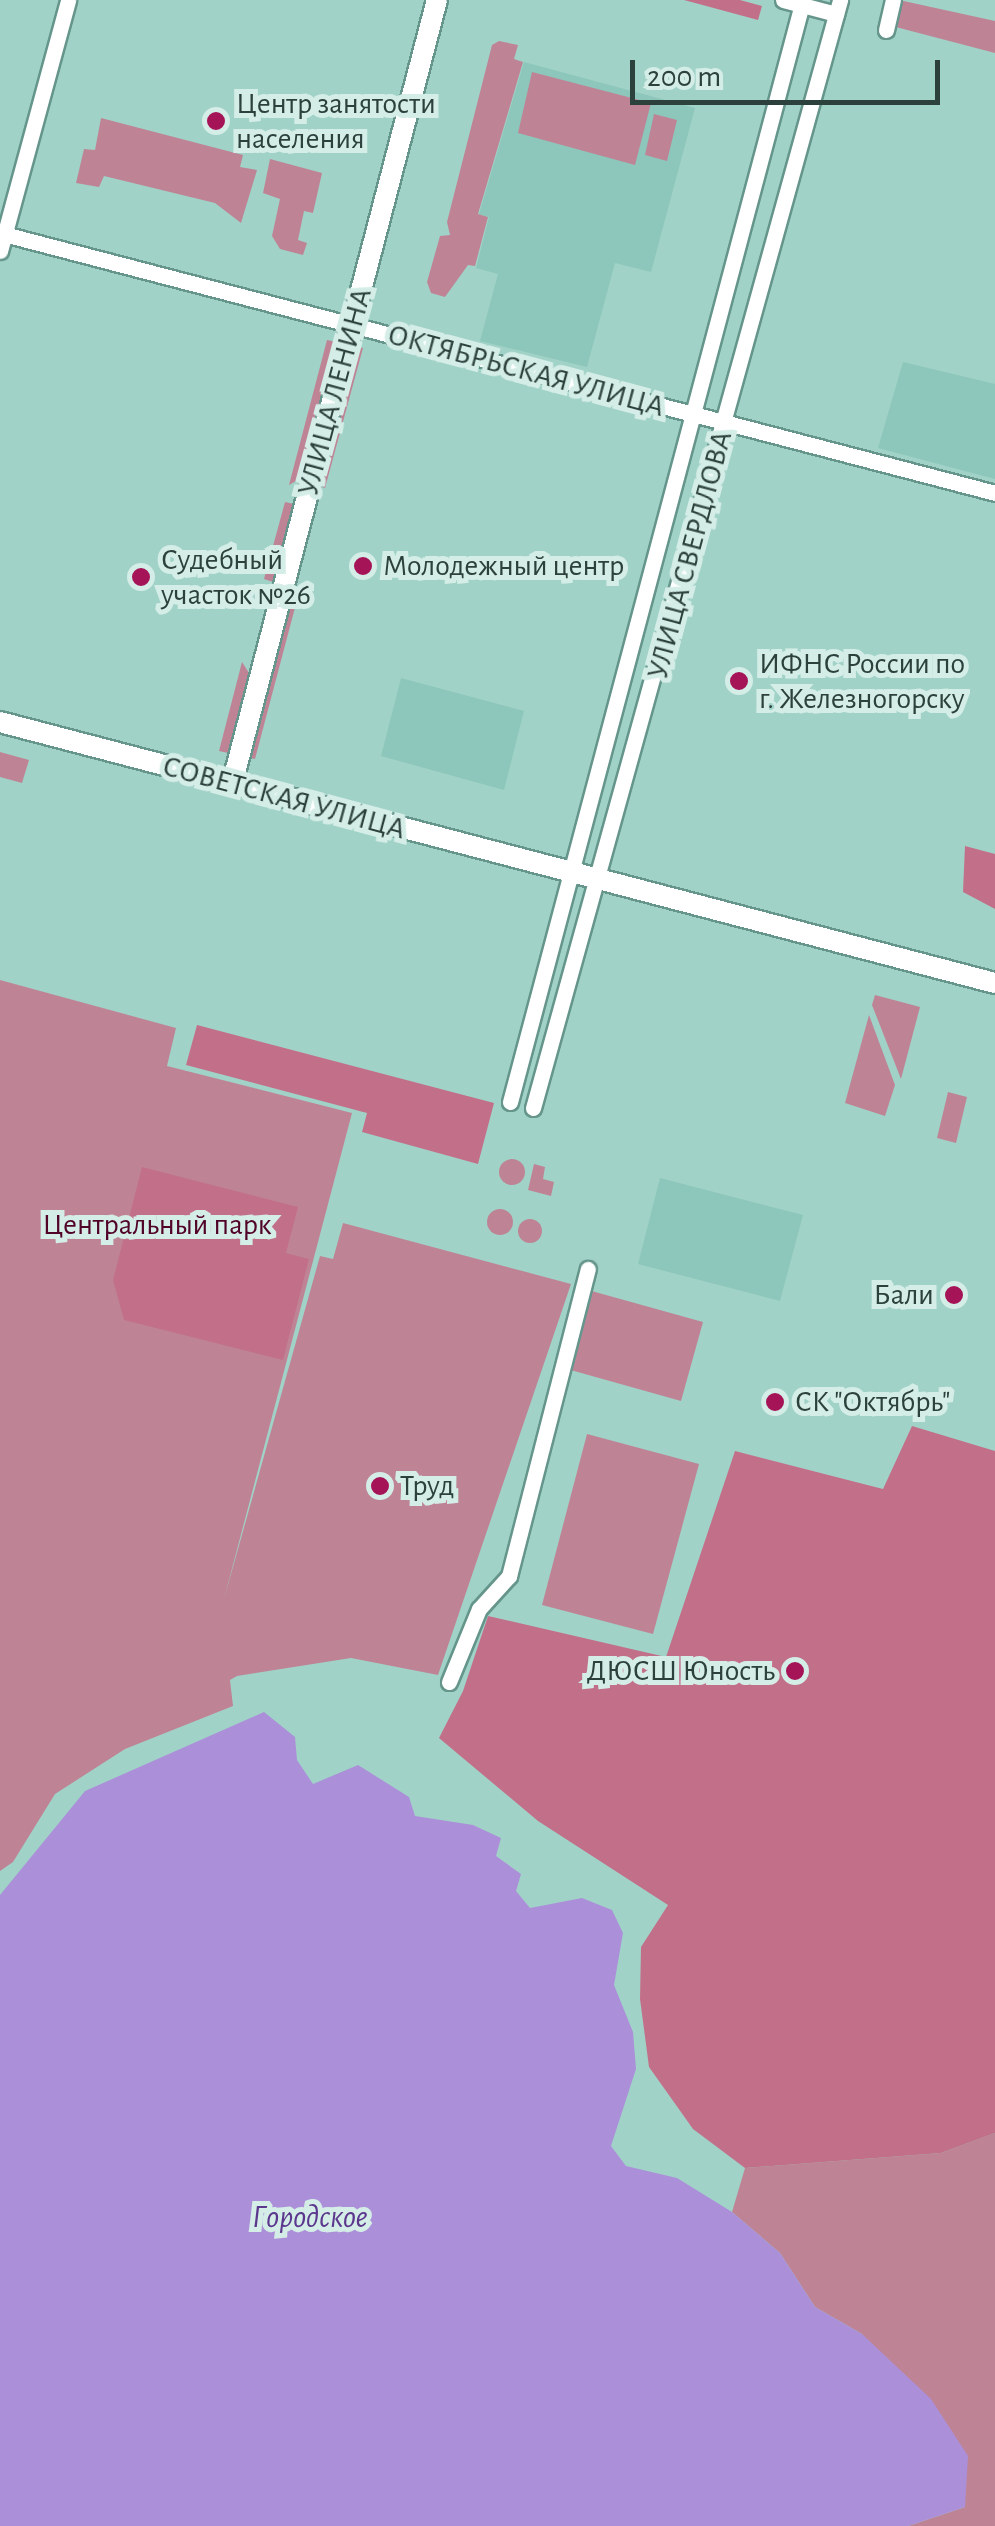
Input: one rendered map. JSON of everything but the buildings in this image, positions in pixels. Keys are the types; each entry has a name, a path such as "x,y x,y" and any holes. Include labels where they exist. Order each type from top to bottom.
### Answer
{"main road":[{"name":"УЛИЦА ЛЕНИНА","path":"232,784 437,0"},
{"name":"СОВЕТСКАЯ УЛИЦА","path":"0,722 569,872 597,886 995,998"},
{"name":"СОВЕТСКАЯ УЛИЦА","path":"597,886 995,983"}],"street":[{"path":"0,251 68,0"},
{"path":"783,0 838,7"},
{"path":"886,30 893,0"},
{"name":"УЛИЦА СВЕРДЛОВА","path":"510,1102 802,2"},
{"name":"УЛИЦА СВЕРДЛОВА","path":"534,1108 838,7"},
{"name":"ОКТЯБРЬСКАЯ УЛИЦА","path":"2,233 995,493"},
{"path":"449,1682 479,1609 509,1576 588,1269"}],"shaded area":[{"path":"524,62 695,108 651,272 615,263 587,367 480,341 498,274 476,268 489,217 479,214"},
{"path":"903,362 995,384 995,479 878,448"},
{"path":"401,678 524,711 504,790 381,756"},
{"path":"660,1178 803,1215 780,1301 638,1264"}],"green space":[{"path":"684,0 740,0 762,6 758,20"},
{"path":"899,0 995,21 995,53 892,26"},
{"path":"499,41 518,45 514,59 523,62 478,214 488,217 475,266 468,265 445,297 431,293 427,282 440,236 450,235 447,222 492,45"},
{"path":"532,72 651,103 635,165 518,133"},
{"path":"654,114 677,120 667,161 645,155"},
{"path":"101,118 243,155 240,167 257,170 241,223 215,203 104,176 99,187 76,183 84,149 95,150"},
{"path":"270,159 322,173 313,213 304,211 298,240 307,243 303,255 280,249 272,236 280,199 263,193"},
{"path":"327,340 337,342 301,478 289,485"},
{"path":"353,346 363,348 325,488 315,485"},
{"path":"285,502 294,504 273,582 264,579"},
{"path":"285,596 297,600 255,759 242,756"},
{"path":"242,662 249,673 228,753 219,751"},
{"path":"0,752 29,760 22,783 0,777"},
{"path":"965,846 995,854 995,909 963,892"},
{"name":"Центральный парк","path":"0,980 176,1028 167,1066 352,1113 224,1599 320,1256 333,1259 343,1223 571,1284 438,1675 351,1658 237,1676 230,1680 233,1706 125,1749 55,1794 13,1862 0,1871"},
{"path":"875,995 920,1007 901,1079 872,1005"},
{"path":"869,1015 895,1085 885,1116 845,1103"},
{"path":"197,1025 494,1103 478,1164 362,1132 367,1113 186,1065"},
{"path":"948,1092 967,1097 956,1143 937,1138"},
{"path":"512,1159 521,1163 525,1172 521,1181 512,1185 503,1181 499,1172 503,1163"},
{"path":"534,1164 545,1167 543,1179 554,1182 551,1196 528,1190"},
{"path":"142,1167 298,1207 286,1253 309,1259 283,1360 124,1320 113,1280"},
{"path":"500,1209 509,1213 513,1222 509,1231 500,1235 491,1231 487,1222 491,1213"},
{"path":"530,1219 539,1222 539,1240 530,1243 521,1240 518,1231 521,1222"},
{"path":"588,1290 703,1322 681,1401 567,1369"},
{"path":"912,1426 995,1451 995,2133 941,2153 745,2168 693,2129 649,2067 640,1999 641,1947 668,1905 538,1821 439,1738 463,1691 488,1616 666,1657 735,1451 883,1489"},
{"path":"587,1434 699,1464 653,1634 542,1605"},
{"path":"995,2133 995,2526 908,2526 965,2507 862,2334 815,2307 780,2253 732,2212 745,2168 941,2153"}],"water":[{"name":"Городское","path":"264,1712 295,1737 297,1760 313,1784 358,1765 409,1797 415,1816 473,1825 501,1838 496,1856 521,1874 516,1891 530,1908 582,1898 612,1910 623,1933 614,1985 633,2032 636,2069 611,2146 626,2166 677,2178 732,2212 780,2253 815,2307 862,2334 931,2399 968,2456 965,2507 908,2526 0,2526 0,1895 85,1791"}],"place":[{"name":"Центр занятости населения","path":"216,121"},
{"name":"Молодежный центр","path":"363,566"},
{"name":"Судебный участок №26","path":"141,577"},
{"name":"ИФНС России по г. Железногорску","path":"739,681"},
{"name":"Бали","path":"954,1295"},
{"name":"СК \"Октябрь\"","path":"775,1402"},
{"name":"Труд","path":"380,1486"},
{"name":"ДЮСШ Юность","path":"795,1671"}]}
